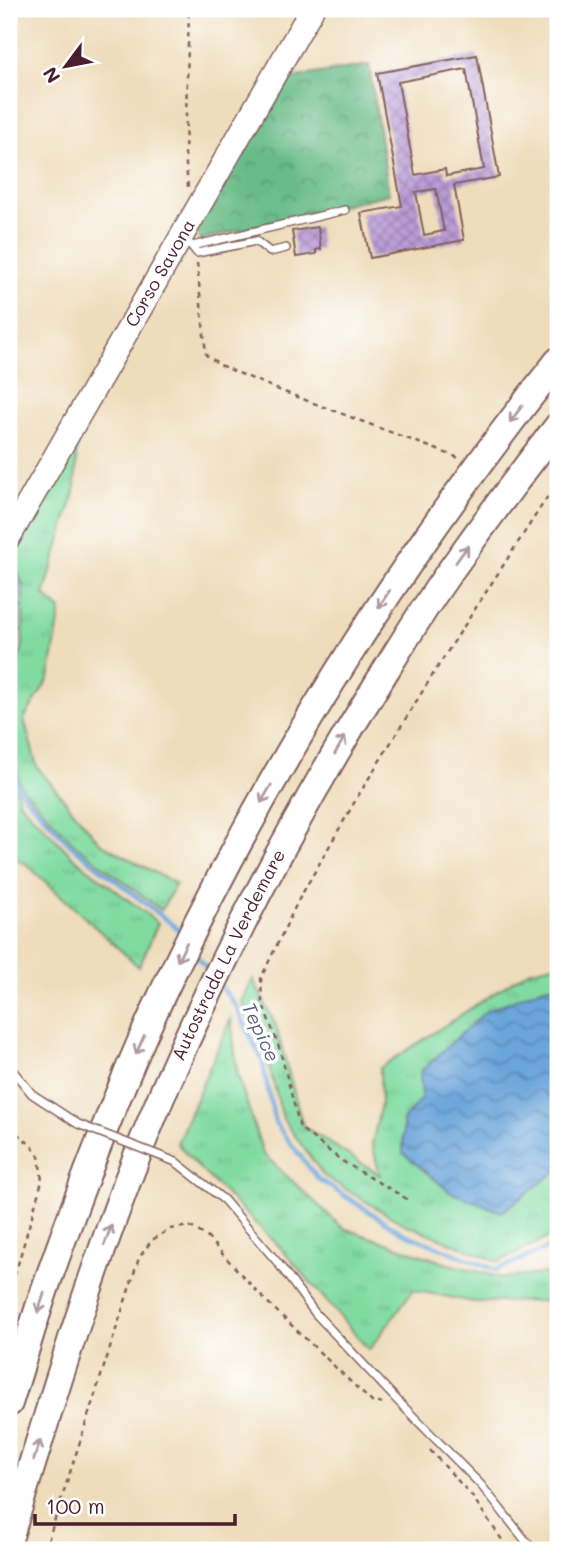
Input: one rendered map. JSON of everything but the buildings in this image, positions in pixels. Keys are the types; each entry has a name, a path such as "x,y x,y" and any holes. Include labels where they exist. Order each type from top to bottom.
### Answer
{"highway":[{"path":"9,1403 46,1285 129,1070 168,982 247,825 357,640 400,575 519,410 558,361"},
{"name":"Autostrada La Verdemare","path":"9,1539 85,1300 122,1196 165,1088 255,898 296,820 392,660 451,569 558,426"}],"main road":[{"name":"Corso Savona","path":"9,537 190,245 197,211 312,9"}],"lane":[{"path":"190,245 345,211"},
{"path":"190,245 256,241 270,252 286,248"},
{"path":"9,1066 32,1094 78,1124 176,1162 224,1200 278,1263 315,1313 481,1485 533,1550"}],"path":[{"path":"189,9 185,154 188,186 197,211"},
{"path":"190,245 206,355 222,366 279,390 459,458"},
{"path":"407,1199 342,1161 300,1128 280,1050 262,1002 261,978 298,901 428,682 541,505 548,496 558,500"},
{"path":"9,1127 31,1145 39,1156 42,1181 9,1295"},
{"path":"45,1550 139,1258 152,1240 170,1228 189,1226 206,1236 264,1299 374,1404 397,1400"},
{"path":"425,1444 472,1496 509,1550"}],"green space":[{"path":"369,65 389,194 199,240 196,222 291,78"},
{"path":"77,437 75,490 44,595 61,610 49,678 24,719 37,767 100,843 176,884 161,910 73,843 20,785 9,732 9,687 23,646 23,585 9,554"},
{"path":"9,767 20,803 73,857 158,923 139,967 25,863 9,857"},
{"path":"558,964 558,1233 498,1262 400,1222 324,1176 283,1119 267,1059 242,1002 253,979 276,1026 303,1126 380,1175 372,1144 381,1104 380,1068 528,971"},
{"path":"231,1018 237,1072 263,1154 343,1228 445,1263 503,1278 558,1272 558,1301 474,1302 413,1290 369,1350 278,1245 177,1143"}],"water":[{"path":"558,985 558,1170 502,1212 450,1192 403,1153 403,1120 422,1098 420,1072 486,1011 544,987"}],"waterway":[{"name":"Tepice","path":"9,565 19,585 18,645 9,676"},
{"name":"Tepice","path":"9,746 17,787 69,844 177,928 181,934"},
{"name":"Tepice","path":"194,952 208,970"},
{"name":"Tepice","path":"222,988 236,1006 262,1060 275,1123 318,1179 403,1233 496,1270 558,1244"}]}
